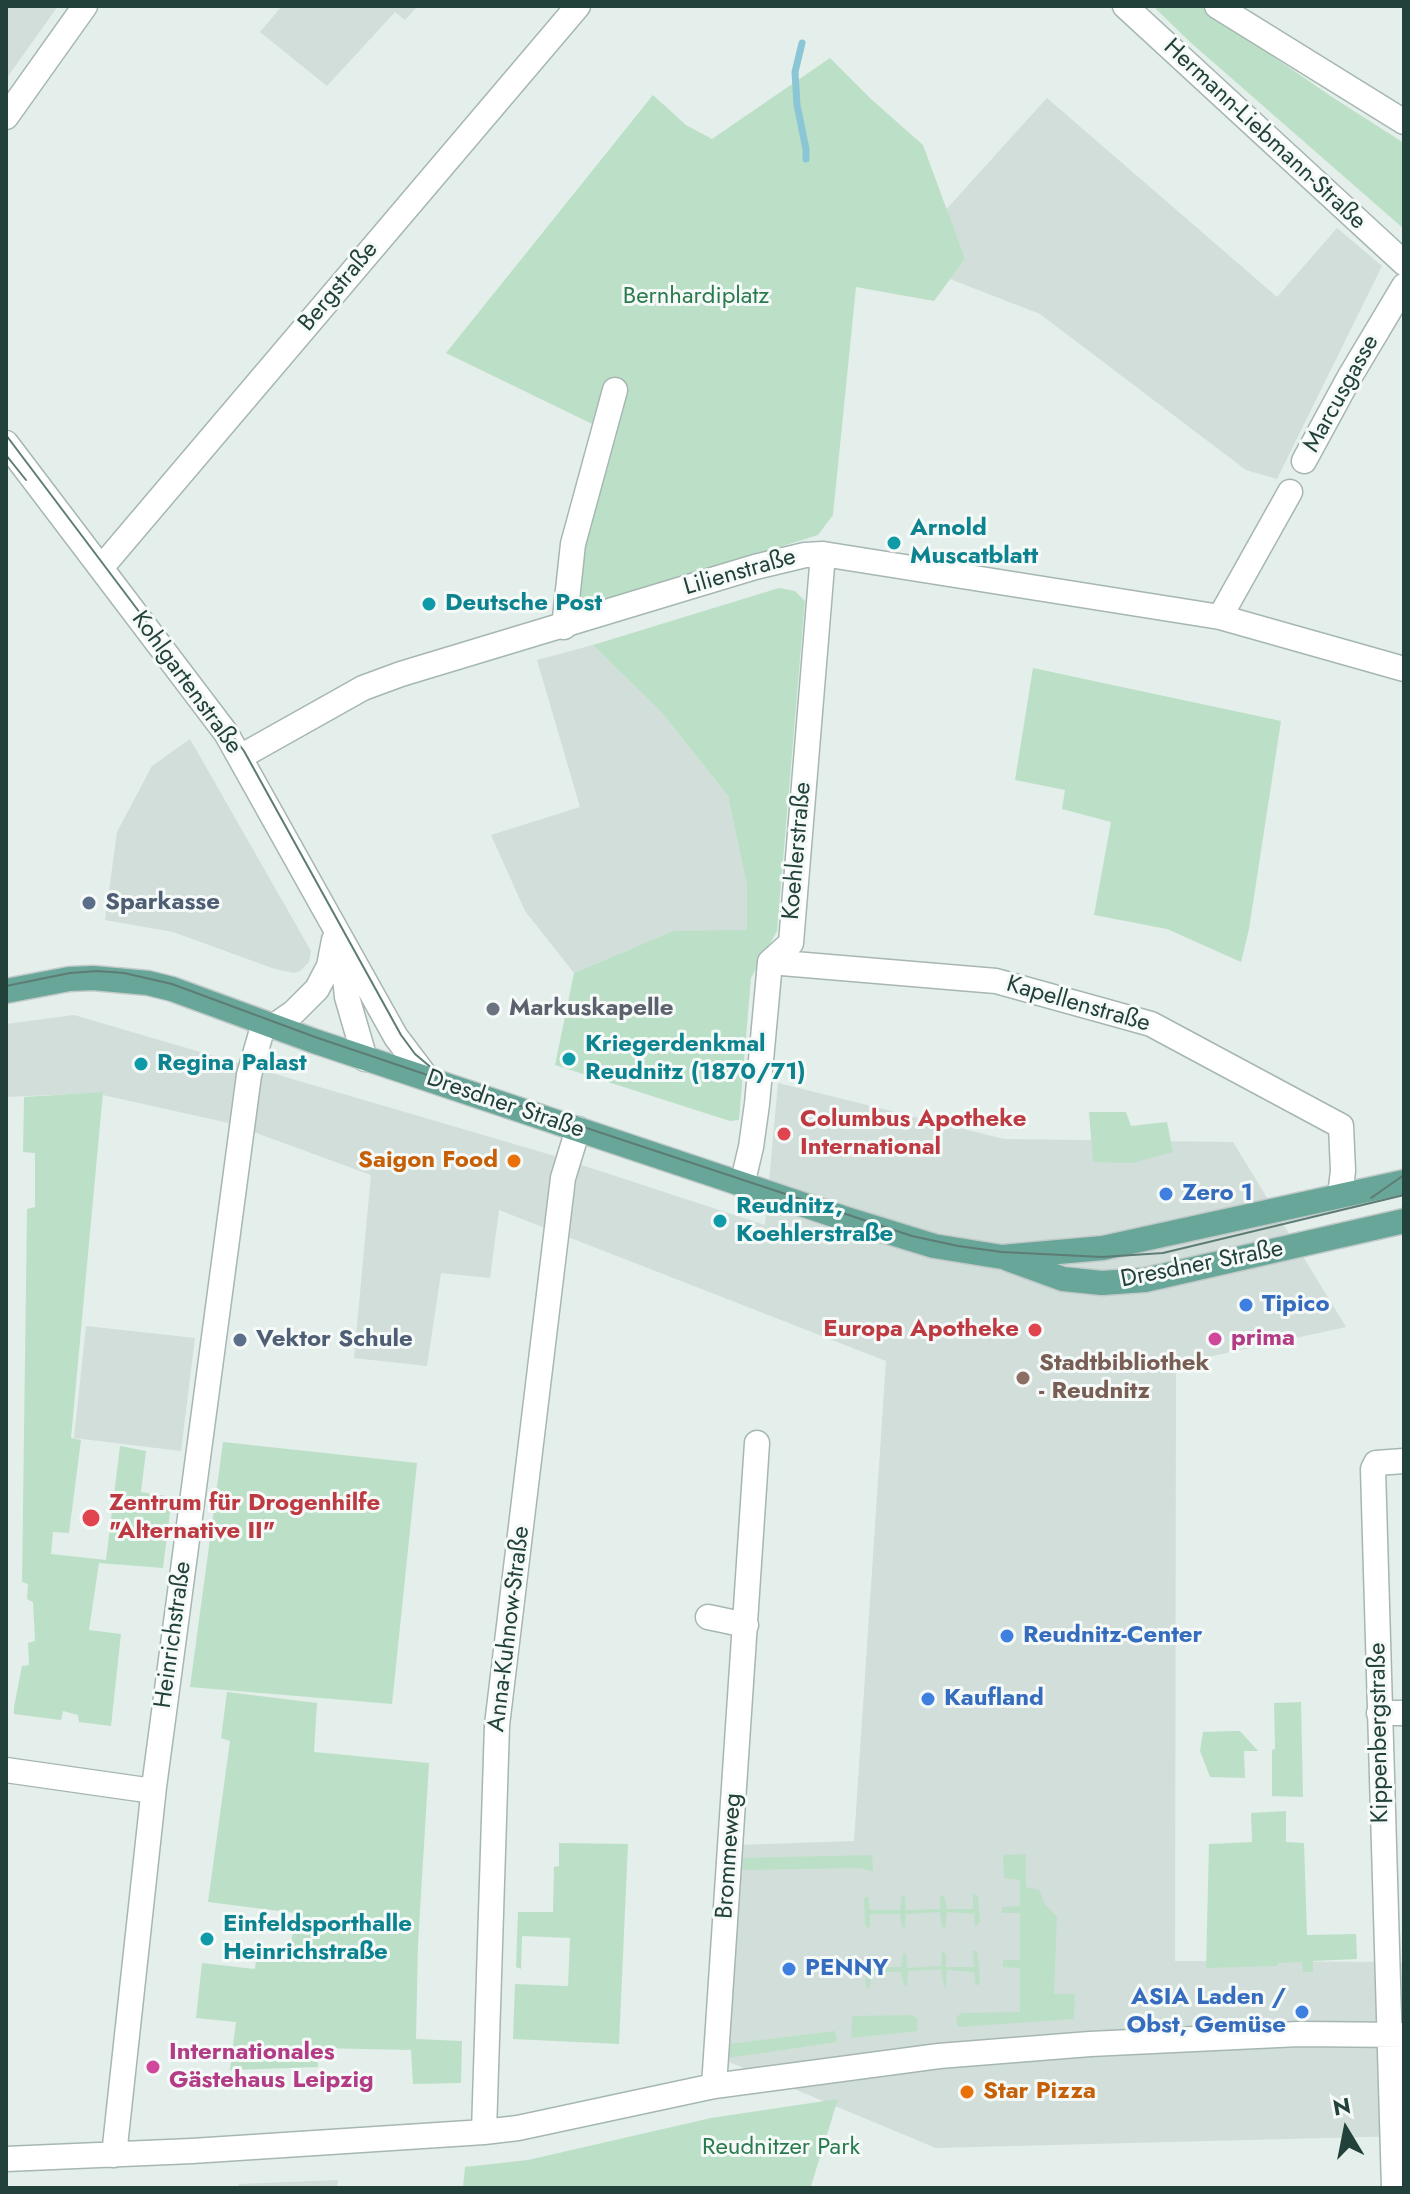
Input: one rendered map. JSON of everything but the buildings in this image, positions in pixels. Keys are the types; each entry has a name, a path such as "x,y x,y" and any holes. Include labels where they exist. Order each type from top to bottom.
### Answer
{"main road":[{"name":"Dresdner Straße","path":"6,991 69,979 116,979 172,989 365,1059 742,1185 912,1240 1002,1257 1063,1279 1102,1283 1145,1280 1403,1221"},
{"name":"Dresdner Straße","path":"1002,1257 1103,1248 1341,1187 1404,1182"}],"street":[{"path":"6,117 85,6"},
{"name":"Bergstraße","path":"101,568 578,6"},
{"name":"Hermann-Liebmann-Straße","path":"1125,6 1404,263"},
{"path":"1217,6 1404,122"},
{"name":"Marcusgasse","path":"1304,461 1404,286"},
{"path":"564,627 573,544 615,390"},
{"name":"Kohlgartenstraße","path":"6,443 189,683 240,757 396,1037 427,1078"},
{"path":"1220,617 1290,492"},
{"name":"Lilienstraße","path":"240,757 363,688 401,674 755,567 793,557 823,554 1220,617 1404,669"},
{"name":"Koehlerstraße","path":"770,962 791,943 823,554"},
{"path":"269,1025 294,1012 317,989 329,966 338,934"},
{"name":"Kohlgartenstraße","path":"338,934 347,997 365,1059"},
{"path":"742,1185 757,1104 770,962"},
{"name":"Kapellenstraße","path":"770,962 996,981 1151,1024 1341,1126 1341,1187"},
{"path":"365,1059 379,1006"},
{"name":"Heinrichstraße","path":"114,2155 153,1791 249,1075 269,1025"},
{"name":"Anna-Kuhnow-Straße","path":"484,2132 497,1725 563,1178 578,1129"},
{"name":"Brommeweg","path":"714,2086 757,1443"},
{"name":"Kippenbergstraße","path":"1394,2188 1396,2034 1379,1713 1373,1469 1376,1463 1404,1461"},
{"path":"708,1617 746,1625"},
{"path":"1379,1713 1404,1713"},
{"path":"6,1770 153,1791"},
{"path":"6,2159 484,2132 518,2128 714,2086 925,2057 1299,2034 1396,2034"}],"shaded area":[{"path":"6,6 58,6 6,79"},
{"path":"282,6 418,6 405,20 395,12 327,86 260,32"},
{"path":"1047,98 1277,297 1337,228 1382,266 1277,479 1246,470 1040,314 950,279 965,259 942,214"},
{"path":"593,645 663,714 728,796 747,886 747,931 673,931 574,973 525,911 491,835 580,807 537,660"},
{"path":"190,739 311,951 309,962 300,971 294,973 275,969 173,932 105,920 117,832 152,766"},
{"path":"74,1015 548,1154 765,1225 778,1083 1004,1139 1233,1142 1346,1327 1176,1364 1175,1961 1404,1962 1404,2136 936,2148 727,2061 739,1845 854,1841 886,1361 499,1210 490,1278 441,1273 427,1366 354,1358 371,1175 229,1123 94,1093 6,1097 6,1024"},
{"path":"86,1326 195,1338 181,1451 74,1438"},
{"path":"338,2180 337,2188 238,2188 239,2184"}],"green space":[{"path":"1153,6 1200,6 1404,143 1404,229 1190,42"},
{"name":"Bernhardiplatz","path":"830,58 923,145 965,259 934,301 856,287 833,515 818,535 595,605 570,617 598,473 617,436 446,353 653,95 686,125 712,139"},
{"path":"779,588 795,591 805,601 777,931 751,978 739,1120 730,1121 555,1065 574,973 673,931 747,930 747,886 728,796 663,714 593,645"},
{"path":"1033,668 1281,721 1249,929 1241,962 1167,929 1094,915 1111,822 1062,809 1065,790 1015,780"},
{"path":"103,1092 71,1438 81,1440 69,1533 53,1532 51,1554 106,1560 120,1446 146,1451 141,1492 172,1497 163,1568 99,1563 89,1630 121,1634 111,1726 79,1722 78,1715 63,1711 61,1720 14,1714 22,1666 29,1665 28,1643 35,1641 33,1602 27,1599 28,1584 22,1582 27,1209 35,1207 35,1153 23,1152 24,1097"},
{"path":"1089,1112 1126,1112 1131,1126 1167,1122 1173,1152 1132,1163 1093,1162"},
{"path":"223,1442 417,1463 392,1704 190,1687"},
{"path":"227,1692 317,1703 314,1752 429,1763 418,1944 416,2039 462,2041 461,2083 413,2084 411,2050 317,2048 318,2067 230,2070 236,2022 196,2018 202,1963 255,1969 256,1959 289,1962 295,1913 208,1902 230,1741 221,1738"},
{"path":"1301,1702 1303,1797 1272,1796 1274,1703"},
{"path":"1240,1731 1258,1751 1244,1751 1245,1778 1210,1777 1200,1751 1203,1732"},
{"path":"1286,1811 1286,1842 1304,1843 1307,1935 1356,1934 1357,1959 1313,1961 1313,1972 1303,1972 1302,1962 1278,1963 1277,1966 1206,1968 1209,1844 1252,1842 1251,1813"},
{"path":"559,1843 628,1844 619,2044 513,2039 515,1984 568,1986 570,1938 522,1936 521,1969 516,1967 518,1912 553,1912 554,1867 559,1866"},
{"path":"1026,1854 1026,1887 1039,1890 1045,1904 1057,1917 1054,1994 1075,1994 1074,2019 958,2027 956,2017 962,2013 1020,2012 1020,1968 1003,1967 1003,1960 1020,1960 1020,1913 1002,1913 1002,1907 1020,1906 1020,1880 1004,1878 1003,1855"},
{"path":"872,1855 873,1872 860,1868 738,1870 739,1858"},
{"path":"973,1893 978,1896 980,1922 975,1927 974,1914 947,1912 945,1928 942,1927 940,1912 906,1914 905,1928 902,1927 900,1914 870,1914 870,1929 865,1925 864,1898 868,1896 870,1910 900,1910 902,1895 905,1896 906,1910 940,1909 940,1897 944,1895 947,1909 973,1909"},
{"path":"973,1951 977,1951 978,1955 978,1985 975,1985 974,1972 947,1970 944,1988 941,1969 908,1971 907,1985 904,1986 901,1972 871,1972 870,1989 866,1986 864,1960 869,1954 871,1967 901,1967 903,1953 906,1954 907,1968 941,1966 942,1952 946,1954 946,1967 974,1967"},
{"path":"913,2015 917,2019 918,2031 851,2038 852,2016"},
{"path":"835,2031 837,2042 728,2058 728,2044"},
{"name":"Reudnitzer Park","path":"838,2099 811,2186 813,2188 463,2188 465,2167 528,2160 711,2118"}],"waterway":[{"path":"802,43 795,72 806,159"}],"tram line":[{"path":"6,435 244,751 401,1035 415,1054 440,1075"},
{"path":"6,455 26,480"},
{"path":"6,986 70,973 97,971 124,973 172,984 463,1087 912,1236 958,1246 1002,1252 1102,1257 1163,1253 1404,1195"},
{"path":"1371,1198 1404,1175"}],"place":[{"name":"Arnold Muscatblatt","path":"894,543"},
{"name":"Deutsche Post","path":"429,604"},
{"name":"Sparkasse","path":"89,903"},
{"name":"Markuskapelle","path":"493,1009"},
{"name":"Kriegerdenkmal Reudnitz (1870/71)","path":"569,1059"},
{"name":"Regina Palast","path":"141,1064"},
{"name":"Columbus Apotheke International","path":"784,1134"},
{"name":"Saigon Food","path":"514,1161"},
{"name":"Zero 1","path":"1166,1194"},
{"name":"Reudnitz, Koehlerstraße","path":"720,1221"},
{"name":"Tipico","path":"1246,1305"},
{"name":"Europa Apotheke","path":"1035,1330"},
{"name":"prima","path":"1215,1339"},
{"name":"Vektor Schule","path":"240,1340"},
{"name":"Stadtbibliothek - Reudnitz","path":"1023,1378"},
{"name":"Zentrum für Drogenhilfe \"Alternative II\"","path":"91,1518"},
{"name":"Reudnitz-Center","path":"1007,1636"},
{"name":"Kaufland","path":"928,1699"},
{"name":"Einfeldsporthalle Heinrichstraße","path":"207,1939"},
{"name":"PENNY","path":"789,1969"},
{"name":"ASIA Laden / Obst, Gemüse","path":"1302,2012"},
{"name":"Internationales Gästehaus Leipzig","path":"153,2067"},
{"name":"Star Pizza","path":"967,2092"}]}
